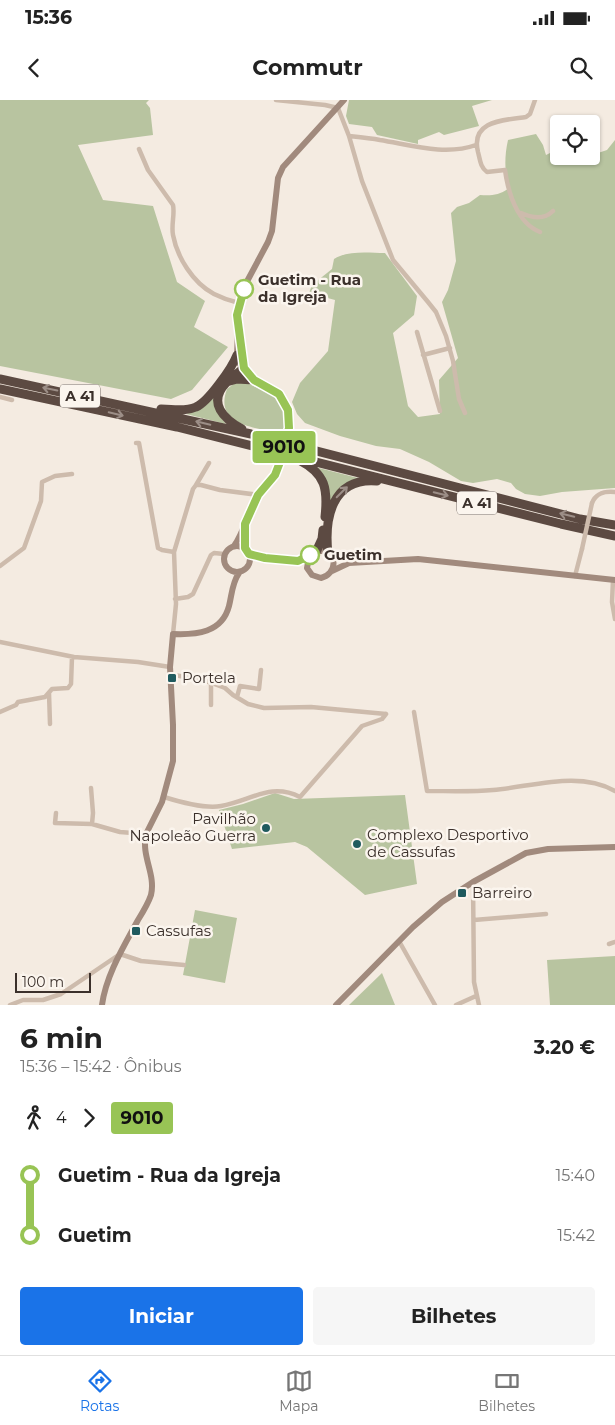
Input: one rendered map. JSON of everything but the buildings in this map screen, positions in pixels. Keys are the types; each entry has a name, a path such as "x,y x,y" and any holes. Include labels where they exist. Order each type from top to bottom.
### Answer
{"highway":[{"path":"236,355 220,390 218,398 219,410 226,420 251,434"},
{"path":"148,410 182,410 196,407 210,396 230,372 244,368"},
{"name":"A 41","path":"0,379 251,434 615,526"},
{"path":"225,379 254,380"},
{"name":"A 41","path":"0,389 158,423 615,536"},
{"path":"287,455 314,470 325,488 327,502 322,539 313,554"},
{"path":"331,557 327,540 330,517 334,504 342,490 353,484 369,480 393,482"}],"main road":[{"path":"287,435 289,428 288,410 279,394 254,380 239,363 236,355 239,303 244,287 272,231 278,178 283,167 344,100"},
{"path":"238,329 244,368"},
{"path":"233,584 224,561 224,554 234,546 258,495 275,475 280,462"},
{"path":"245,524 249,565"},
{"path":"234,546 261,558 295,561 302,560 313,554 349,563 418,559 614,580"},
{"path":"307,568 313,554"},
{"path":"331,557 332,571"},
{"path":"229,570 239,572 249,565 263,562 298,565 307,568 312,575 321,578 349,563"},
{"path":"102,1005 106,986 120,954 150,897 152,880 144,850 146,834 164,797 174,761 170,670 172,634 199,634 208,631 221,622 229,607 233,584 239,572"},
{"path":"336,1005 413,927 442,902 474,882 526,853 548,849 615,847"}],"street":[{"path":"276,100 338,108 349,136 362,182 393,260 436,312 454,361 459,399 465,413"},
{"path":"535,100 530,114 526,117 490,123 484,126 476,145 482,169 487,172 505,170 508,190 520,212 531,229 540,232"},
{"path":"349,136 416,147 448,150 466,149 476,145"},
{"path":"139,149 148,170 174,209 172,235 178,254 189,271 211,293 239,303"},
{"path":"520,212 530,218 540,218 550,215 553,211"},
{"path":"417,332 440,411"},
{"path":"423,355 450,348"},
{"path":"0,397 12,400"},
{"path":"136,443 139,444 158,548 174,552"},
{"path":"172,634 175,599 174,552 193,489 210,463"},
{"path":"0,566 24,548 41,501 42,482 54,476 72,474"},
{"path":"196,485 258,495"},
{"path":"575,576 594,497 601,492 615,492"},
{"path":"175,599 188,597 193,594 211,555 214,553 224,554"},
{"path":"614,580 612,602 615,619"},
{"path":"0,642 72,657 138,662 225,688 248,704 264,708 311,708 386,714 382,720 362,726 300,797 291,792 273,790 220,806 187,803 164,797"},
{"path":"0,712 16,705 18,702 45,697 52,690 68,688 72,657"},
{"path":"237,697 240,686 259,688 261,670"},
{"path":"211,683 211,705"},
{"path":"49,693 50,724"},
{"path":"414,712 427,791 493,790 564,782 589,782 615,790"},
{"path":"91,788 92,824"},
{"path":"56,813 55,823 92,824 120,832 146,834"},
{"path":"474,882 473,955 476,996 479,1005"},
{"path":"474,920 546,914"},
{"path":"399,941 435,1005"},
{"path":"609,944 615,942"},
{"path":"10,1005 23,1000 35,1003 43,1002 61,994 120,954 141,961 184,965"},
{"path":"456,1005 476,996"}],"green space":[{"path":"0,100 149,100 146,103 150,108 153,135 78,145 103,200 153,206 177,282 205,301 194,327 228,347 192,390 171,399 0,366"},
{"path":"349,100 492,100 472,106 479,126 444,135 439,132 418,140 418,144 377,135 372,127 349,124 346,116"},
{"path":"536,134 543,145 546,155 550,153 550,165 600,165 600,152 607,150 615,140 615,488 562,492 540,496 525,494 516,489 511,483 497,479 473,483 461,481 429,462 400,449 376,446 340,436 305,423 297,414 292,402 300,383 328,351 335,300 309,293 312,285 332,269 334,259 340,256 359,253 385,253 417,296 414,315 393,333 408,406 418,417 440,414 439,380 458,358 442,302 448,290 456,261 451,213 457,207 469,203 480,195 495,195 508,189 505,165 508,140"},
{"path":"244,382 270,394 281,405 284,412 284,434 240,423 226,411 224,401 227,389 235,383"},
{"path":"214,397 222,419 226,424 186,414 204,407"},
{"path":"315,467 362,479 331,503"},
{"name":"Complexo Desportivo de Cassufas","path":"275,793 294,799 405,795 417,884 365,895 307,847 295,842 232,849 219,810"},
{"path":"195,910 237,918 225,983 183,975"},
{"path":"615,956 615,1005 550,1005 547,960"},
{"path":"382,973 395,1005 349,1005"}],"bus line":[{"name":"9010","path":"244,289 237,315 244,368 247,374 254,380 272,388 279,394 288,410 289,418 289,428 275,475 258,495 245,524 245,548 249,554 265,558 298,561 310,555"}],"place":[{"name":"Guetim - Rua da Igreja","path":"244,289"},
{"name":"Guetim","path":"310,555"},
{"name":"Portela","path":"172,678"},
{"name":"Pavilhão Napoleão Guerra","path":"266,828"},
{"name":"Complexo Desportivo de Cassufas","path":"357,844"},
{"name":"Barreiro","path":"462,893"},
{"name":"Cassufas","path":"136,931"}]}
